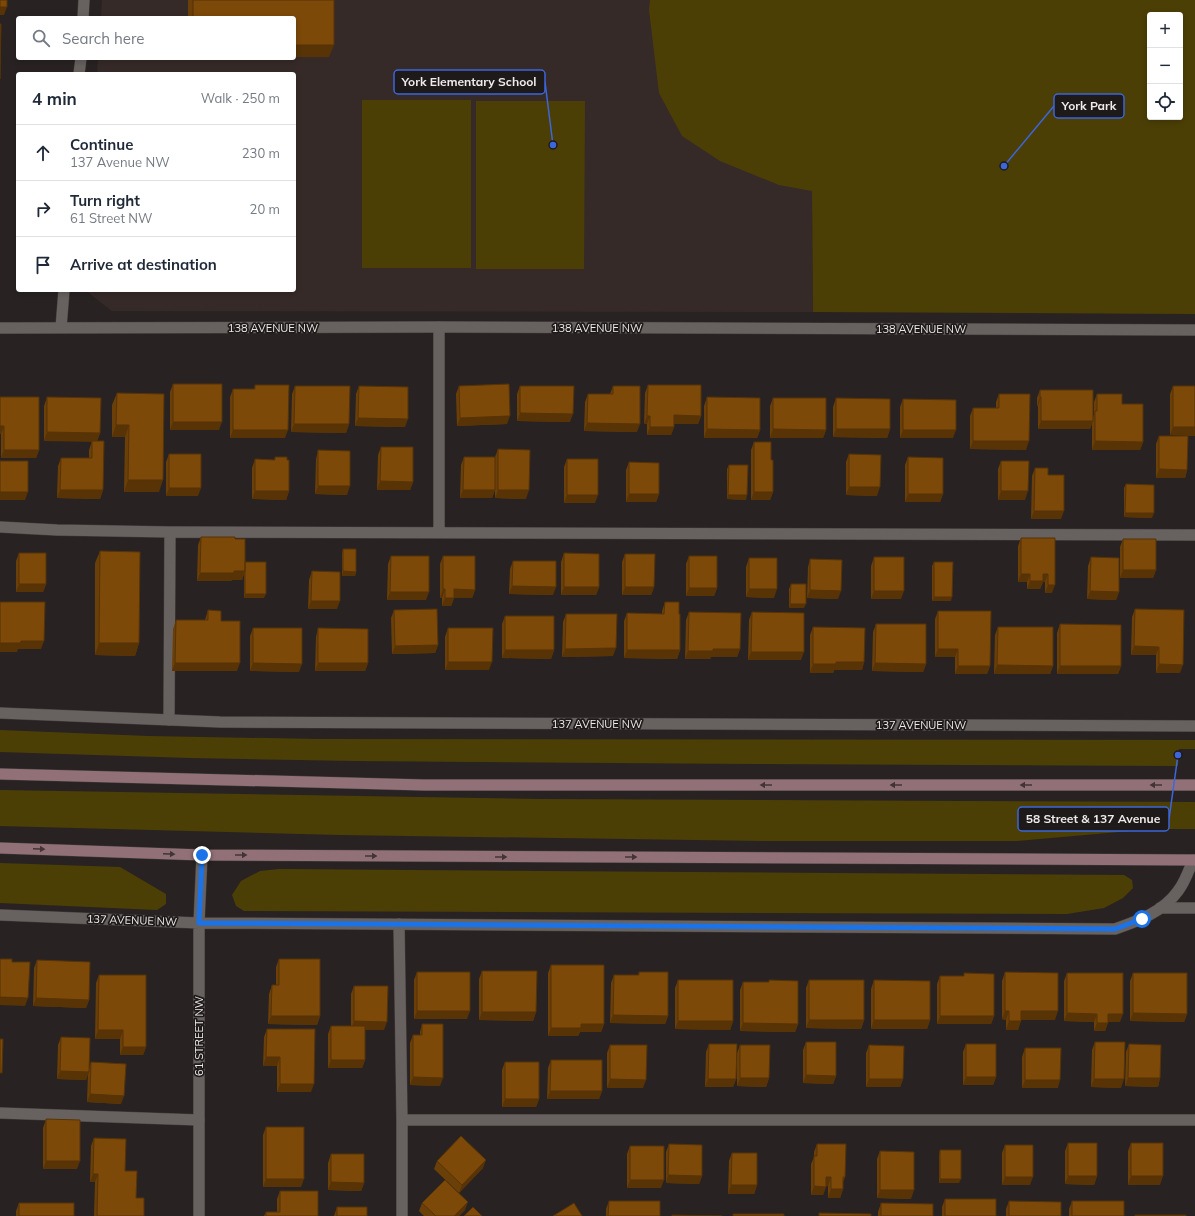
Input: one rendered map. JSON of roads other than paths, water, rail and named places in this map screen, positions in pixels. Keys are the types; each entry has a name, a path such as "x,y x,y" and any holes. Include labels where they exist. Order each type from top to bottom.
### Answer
{"main road":[{"path":"0,774 424,785 1195,785"},
{"name":"137 AVENUE NW","path":"0,848 202,855 1194,860"}],"street":[{"path":"83,16 84,0"},
{"path":"79,72 80,60"},
{"path":"62,328 64,292"},
{"path":"439,327 439,532"},
{"name":"138 AVENUE NW","path":"0,328 439,327 1195,330"},
{"path":"0,527 57,530 170,532 1195,535"},
{"path":"169,720 170,532"},
{"name":"137 AVENUE NW","path":"0,713 220,722 1195,726"},
{"name":"61 STREET NW","path":"199,1216 199,923 202,855"},
{"name":"137 AVENUE NW","path":"0,915 199,923 1115,929 1142,919 1167,904 1179,890 1194,860"},
{"path":"1160,908 1195,908"},
{"path":"399,924 402,1216"},
{"path":"0,1113 199,1120"},
{"path":"402,1120 1195,1120"}],"place":[{"name":"York Elementary School","path":"553,145"},
{"name":"York Park","path":"1004,166"},
{"name":"58 Street & 137 Avenue","path":"1178,755"}]}
